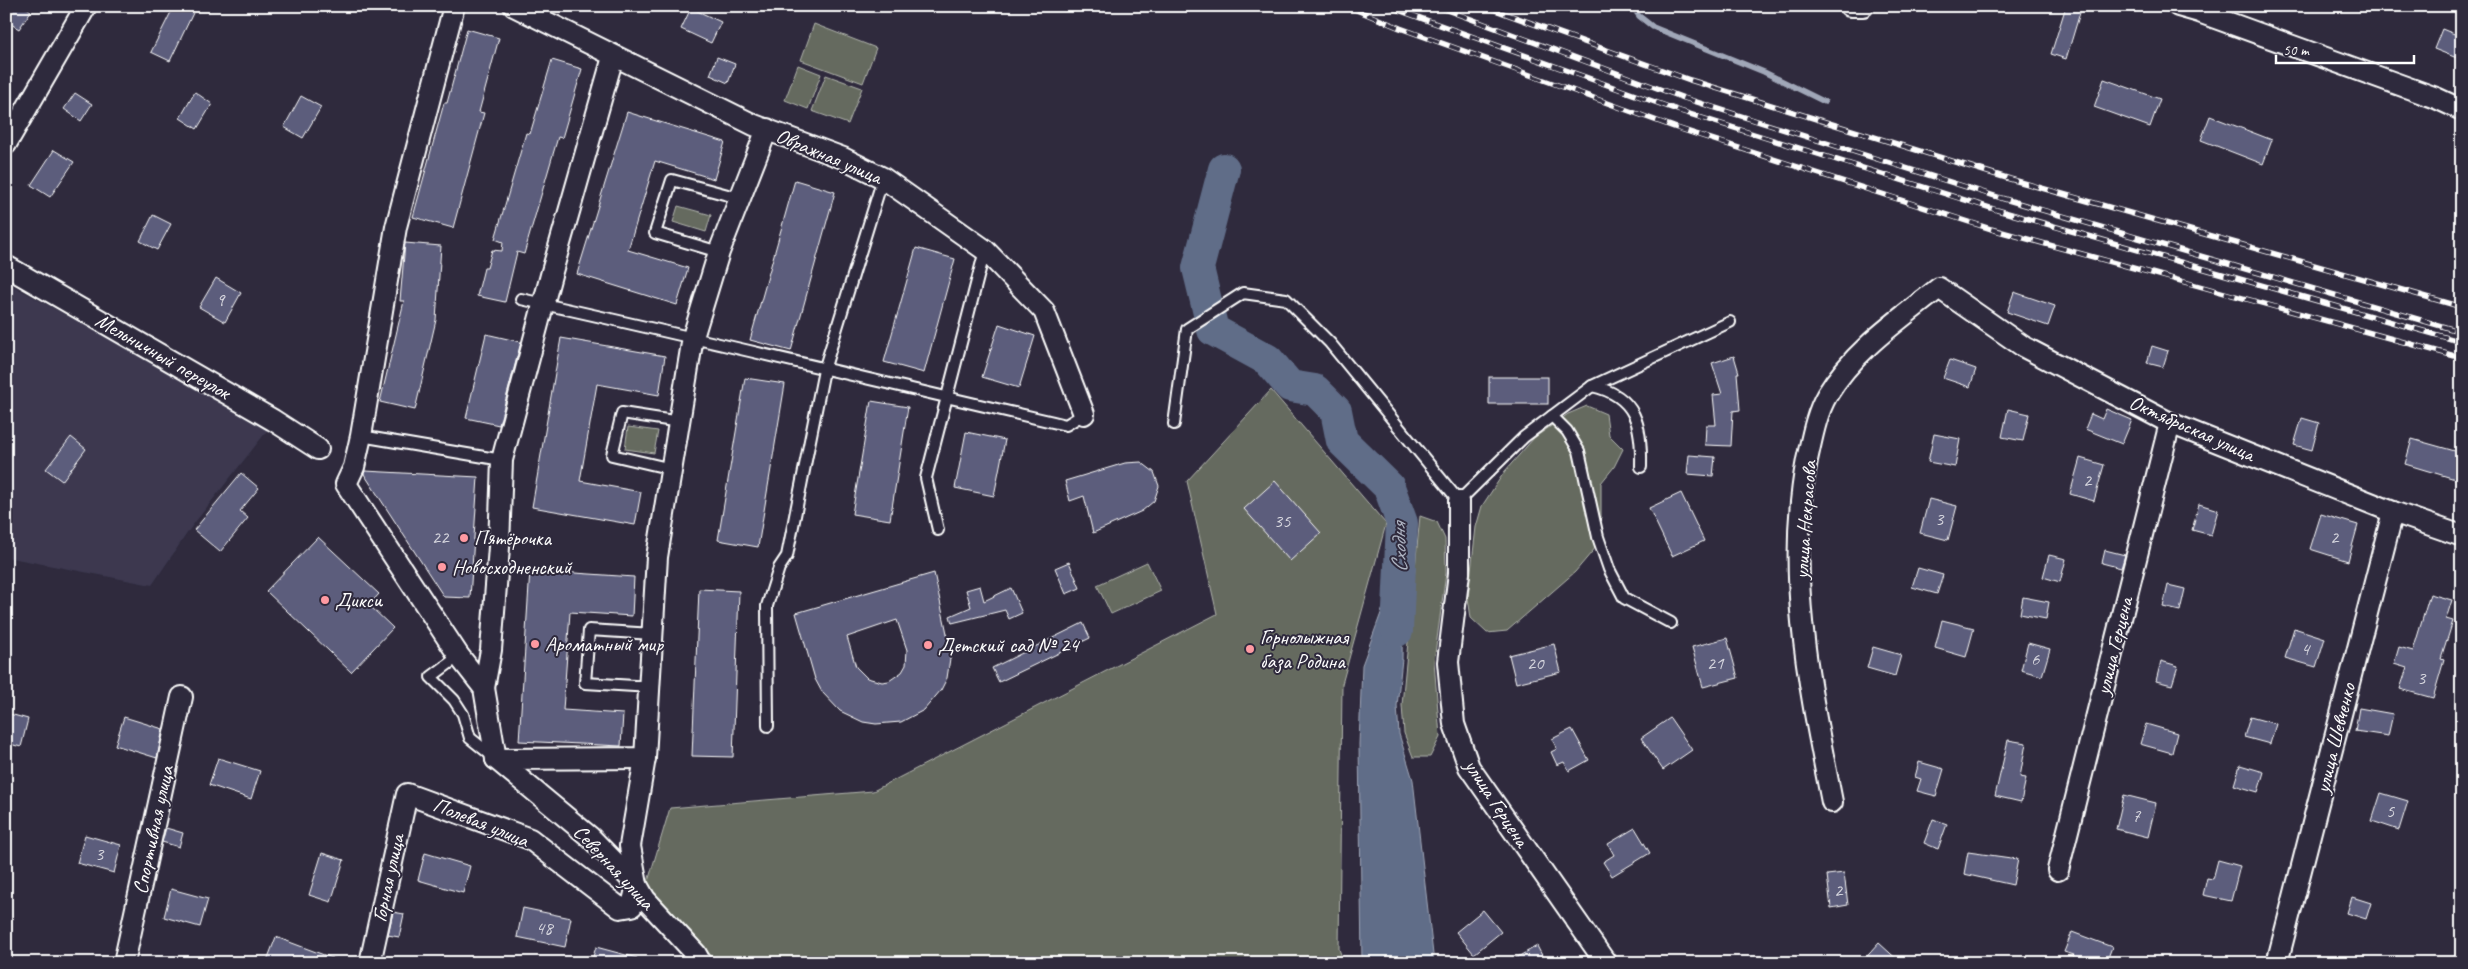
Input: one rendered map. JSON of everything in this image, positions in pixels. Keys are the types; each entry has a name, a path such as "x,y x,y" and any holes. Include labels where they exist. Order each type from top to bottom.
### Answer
{"street":[{"path":"6,144 86,6"},
{"path":"454,6 396,227 361,436 354,467 346,484 459,656 484,688"},
{"name":"Овражная улица","path":"514,6 612,57 766,129 843,158 883,178 984,250 1044,311 1084,414"},
{"path":"1850,6 1863,6"},
{"path":"2178,6 2200,9 2436,98 2462,110"},
{"path":"612,57 502,460 499,547 491,650 484,688 496,759 645,758"},
{"path":"637,884 630,846 645,758 651,687 657,558 693,336 719,252 766,129"},
{"name":"Мельничный переулок","path":"6,266 273,420 318,448"},
{"name":"Октябрьская улица","path":"1939,288 2024,347 2170,423 2393,512 2462,536"},
{"name":"улица Некрасова","path":"1832,802 1802,636 1798,551 1802,486 1814,428 1827,395 1860,352 1939,288"},
{"name":"улица Герцена","path":"2058,870 2170,423"},
{"name":"улица Герцена","path":"1459,501 1459,572 1448,662 1454,724 1469,767 1606,963"},
{"name":"улица Шевченко","path":"2277,963 2393,512"},
{"name":"Спортивная улица","path":"124,963 182,697"},
{"name":"Северная улица","path":"496,759 590,837 637,884 645,899 696,954 701,963"},
{"name":"Полевая улица","path":"407,794 530,839 620,908 632,906 637,884"},
{"name":"Горная улица","path":"370,963 407,794"}],"lane":[{"path":"768,726 767,606 778,568 787,556 824,370 883,178"},
{"path":"719,252 655,233 672,180 739,198"},
{"path":"938,530 926,478 945,397 984,250"},
{"path":"1174,424 1187,329 1244,293 1286,299 1330,343 1459,501 1524,437 1592,386 1730,322"},
{"path":"521,299 693,336 824,370 1066,425 1084,414"},
{"path":"1592,386 1608,390 1622,399 1634,414 1642,436 1642,467"},
{"path":"672,469 612,455 622,413 680,422"},
{"path":"1552,416 1567,431 1579,451 1598,537 1608,569 1624,598 1671,623"},
{"path":"361,436 502,460"},
{"path":"651,687 585,683 589,630 652,634"},
{"path":"459,656 431,678 458,707 470,738 496,759"}],"shaded area":[{"path":"6,282 270,427 192,526 152,585 6,557"}],"green space":[{"path":"814,24 876,48 863,83 801,60"},
{"path":"798,65 821,74 808,109 785,100"},
{"path":"826,75 862,88 848,124 812,111"},
{"path":"678,206 711,215 706,232 673,222"},
{"name":"Горнолыжная база Родина","path":"1271,390 1386,524 1342,684 1339,949 1344,963 718,963 647,885 670,808 873,791 1217,614 1187,481"},
{"path":"1587,406 1606,414 1609,435 1623,449 1614,467 1601,483 1601,525 1597,546 1575,572 1507,631 1487,633 1471,618 1468,598 1476,527 1482,506 1505,471 1534,438 1568,414"},
{"path":"628,427 658,431 654,453 625,449"},
{"path":"1420,516 1437,522 1445,539 1446,573 1434,661 1440,737 1430,757 1413,757 1404,733 1402,705"},
{"path":"1147,562 1161,591 1111,614 1097,585"}],"water":[{"path":"1399,585 1403,587 1402,659 1397,706 1399,734 1413,780 1434,963 1362,963 1359,744 1362,665 1384,605"}],"building":[{"path":"6,6 24,6 31,11 19,29 6,21"},
{"path":"174,6 180,6 193,13 170,61 151,52"},
{"path":"2066,6 2082,6 2066,59 2051,54"},
{"path":"691,8 721,22 711,43 681,29"},
{"path":"467,29 499,38 479,112 484,113 453,228 413,217 444,103 447,103"},
{"path":"2442,29 2462,37 2462,60 2434,49"},
{"path":"717,57 735,64 728,83 710,75"},
{"path":"552,60 582,69 562,138 558,137 524,254 517,252 505,302 477,296 484,268 487,268 492,250 502,251 503,242 495,239 526,133 530,134"},
{"path":"2104,79 2160,99 2150,127 2094,107"},
{"path":"195,92 212,104 197,129 180,118"},
{"path":"75,93 92,104 81,121 64,109"},
{"path":"301,96 321,107 303,138 284,127"},
{"path":"627,112 725,142 714,179 655,161 628,250 688,268 677,305 577,274"},
{"path":"2210,116 2272,140 2263,164 2201,140"},
{"path":"54,150 74,162 50,197 31,185"},
{"path":"795,180 835,192 791,351 750,340"},
{"path":"153,215 171,224 157,250 140,241"},
{"path":"405,243 441,246 436,320 415,410 380,402 404,301 400,301"},
{"path":"916,248 955,259 924,373 884,362"},
{"path":"216,278 241,293 225,322 199,307"},
{"path":"2014,292 2055,306 2048,326 2007,312"},
{"path":"999,324 1035,336 1019,388 982,377"},
{"path":"486,334 521,342 499,425 466,418"},
{"path":"561,338 665,356 659,395 597,384 580,481 641,492 635,525 532,507"},
{"path":"2152,346 2168,351 2163,367 2147,363"},
{"path":"1734,356 1739,373 1737,373 1740,410 1733,411 1731,446 1705,445 1706,425 1716,425 1713,395 1722,394 1712,363"},
{"path":"1950,360 1976,369 1970,387 1943,378"},
{"path":"1489,377 1548,377 1548,404 1489,404"},
{"path":"745,378 785,384 758,547 718,540"},
{"path":"871,401 908,407 890,520 852,514"},
{"path":"2008,409 2029,414 2023,441 2002,437"},
{"path":"2106,409 2132,420 2122,444 2085,429 2091,414 2102,419"},
{"path":"2302,418 2319,423 2312,450 2294,445"},
{"path":"966,432 1005,440 994,496 955,488"},
{"path":"1934,434 1960,439 1955,467 1928,462"},
{"path":"71,437 86,449 62,481 46,469"},
{"path":"2412,439 2462,453 2462,481 2405,464"},
{"path":"1689,455 1715,457 1713,476 1687,474"},
{"path":"2080,458 2104,465 2094,501 2070,494"},
{"path":"1141,462 1154,472 1159,486 1154,501 1142,511 1093,533 1084,496 1070,501 1065,481 1125,463"},
{"path":"365,471 478,477 470,598 444,597 364,474"},
{"path":"241,473 259,488 240,511 248,518 220,552 194,530"},
{"path":"1275,481 1321,533 1290,561 1244,509"},
{"path":"1681,493 1704,541 1672,556 1649,508"},
{"path":"1929,499 1957,506 1948,540 1920,533"},
{"path":"2199,504 2218,510 2211,535 2192,530"},
{"path":"2321,514 2358,525 2348,561 2310,549"},
{"name":"Дикси","path":"318,537 379,594 369,605 393,628 351,672 266,591"},
{"path":"2105,550 2125,555 2121,568 2102,563"},
{"path":"2049,555 2066,559 2060,582 2043,577"},
{"path":"1069,562 1080,588 1066,594 1055,568"},
{"path":"1918,568 1943,575 1937,594 1912,587"},
{"path":"530,570 634,577 632,616 570,612 563,710 623,714 621,746 519,741"},
{"name":"Детский сад № 24","path":"934,573 951,652 947,678 941,690 924,710 901,722 876,724 863,722 840,711 822,692 815,679 796,613","holes":["897,620 907,650 906,665 902,672 889,681 882,682 867,678 856,667 847,637"]},
{"path":"2168,585 2185,589 2180,611 2163,607"},
{"path":"980,586 984,601 1011,588 1022,613 1009,619 1005,610 952,623 950,616 971,607 966,590"},
{"path":"699,589 739,591 733,757 692,756"},
{"path":"2430,594 2452,600 2446,619 2453,621 2441,659 2444,660 2433,698 2400,689 2407,668 2394,664 2399,647 2413,651"},
{"path":"2023,597 2049,602 2046,619 2020,614"},
{"path":"1942,620 1974,628 1966,657 1935,648"},
{"path":"1083,623 1090,638 999,682 992,668"},
{"path":"2294,628 2325,638 2316,667 2285,658"},
{"path":"1727,638 1738,678 1703,687 1692,647"},
{"path":"2028,643 2050,649 2042,676 2021,670"},
{"path":"1554,644 1561,672 1516,683 1509,655"},
{"path":"1873,647 1901,655 1895,676 1867,668"},
{"path":"2161,661 2178,666 2172,685 2156,681"},
{"path":"2359,708 2393,714 2388,736 2355,731"},
{"path":"6,713 28,719 21,747 6,743"},
{"path":"124,717 163,729 157,758 115,745"},
{"path":"2250,717 2276,724 2270,744 2244,737"},
{"path":"1670,718 1692,750 1663,770 1641,738"},
{"path":"2146,724 2177,733 2172,753 2140,744"},
{"path":"1572,729 1589,760 1569,771 1564,762 1557,765 1551,752 1557,749 1552,739"},
{"path":"2008,740 2026,743 2020,777 2026,778 2021,802 1995,796"},
{"path":"218,758 260,771 251,799 209,785"},
{"path":"1919,762 1944,769 1936,796 1917,791 1921,779 1915,777"},
{"path":"2240,765 2264,772 2258,792 2234,785"},
{"path":"2381,793 2408,801 2399,830 2372,821"},
{"path":"2124,795 2156,803 2148,837 2116,829"},
{"path":"1933,819 1947,824 1938,849 1924,843"},
{"path":"166,828 183,833 179,847 162,842"},
{"path":"1635,828 1650,853 1612,876 1603,862 1614,855 1608,844"},
{"path":"85,835 121,845 114,873 77,863"},
{"path":"1968,852 2018,859 2013,885 1964,874"},
{"path":"322,853 344,860 331,902 309,895"},
{"path":"425,853 470,866 463,893 418,880"},
{"path":"2218,860 2240,866 2231,901 2203,895 2207,878 2213,879"},
{"path":"1844,873 1848,905 1831,908 1827,875"},
{"path":"171,889 208,899 200,927 164,917"},
{"path":"2352,897 2371,903 2366,919 2347,913"},
{"path":"523,908 571,918 565,947 517,937"},
{"path":"1483,910 1501,932 1474,954 1456,932"},
{"path":"393,912 404,914 399,937 388,935"},
{"path":"2072,932 2112,947 2106,963 2071,963 2074,955 2064,952"},
{"path":"276,937 340,961 340,963 266,963"},
{"path":"1879,943 1901,963 1861,963"},
{"path":"1537,946 1546,963 1507,963"},
{"path":"596,947 637,958 637,963 591,963"}],"waterway":[{"path":"1632,6 1639,16 1653,27 1764,72 1825,102"},
{"name":"Сходня","path":"1224,169 1198,268 1213,330 1268,360 1290,386 1315,390 1336,411 1342,441 1389,487 1402,523 1397,631"}],"railway":[{"path":"1347,6 1400,28 1674,127 1991,229 2462,358"},
{"path":"1387,6 1680,111 1997,210 2462,342"},
{"path":"1436,6 1684,98 2001,198 2462,332"},
{"path":"1484,6 1690,80 2010,179 2462,307"}],"place":[{"name":"Пятёрочка","path":"464,538"},
{"name":"Новосходненский","path":"442,567"},
{"name":"Дикси","path":"325,600"},
{"name":"Ароматный мир","path":"535,644"},
{"name":"Детский сад № 24","path":"928,645"},
{"name":"Горнолыжная база Родина","path":"1250,649"}]}
